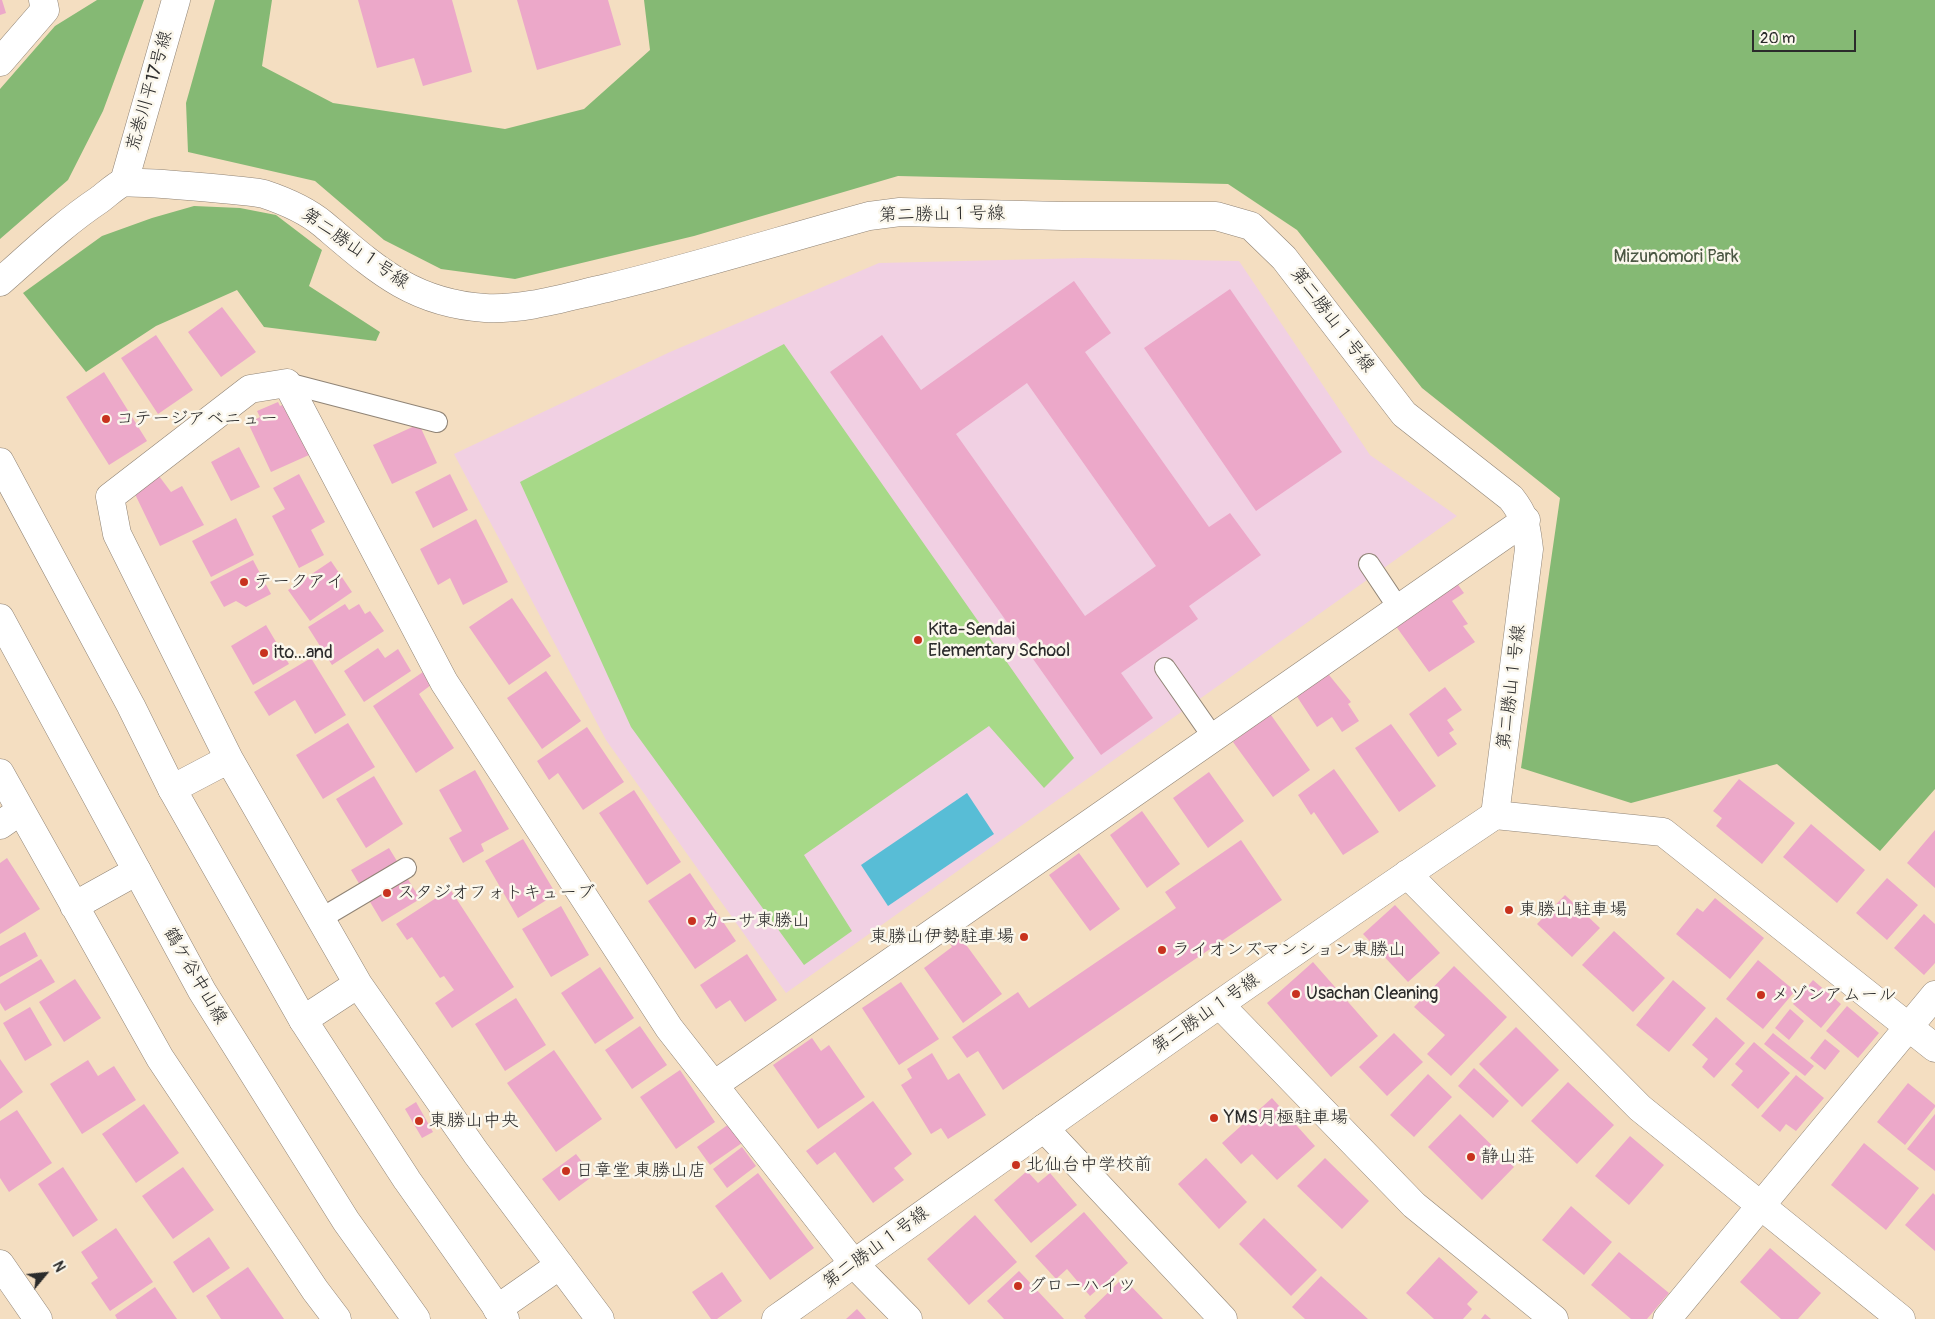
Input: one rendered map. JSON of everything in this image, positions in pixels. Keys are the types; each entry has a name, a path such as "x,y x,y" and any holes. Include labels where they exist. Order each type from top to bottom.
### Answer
{"street":[{"path":"0,62 46,10 43,0"},
{"name":"荒巻川平17号線","path":"124,182 176,0"},
{"path":"0,282 78,214 124,182"},
{"name":"第二勝山１号線","path":"124,182 261,193 294,205 322,223 341,241 382,272 423,295 454,304 486,308 524,307 679,271 869,216 900,212 1216,216 1251,226 1284,258 1404,414 1512,498 1526,520 1529,549 1495,815 1407,874 1044,1128 776,1319"},
{"path":"600,1319 476,1153 358,984 229,759 117,534 110,497 250,389 288,383 444,682 669,1028 854,1264 908,1319"},
{"path":"0,462 131,706 172,789 303,1020 407,1180 501,1314 560,1265"},
{"path":"714,1084 1526,520"},
{"name":"鶴ケ谷中山線","path":"0,618 202,991 346,1221 416,1319"},
{"path":"172,789 229,759"},
{"path":"0,773 10,818 74,906 160,1058 315,1290 337,1319"},
{"path":"1495,815 1663,832 1935,1048"},
{"path":"74,906 137,871"},
{"path":"1407,874 1640,1108 1901,1319"},
{"path":"303,1020 358,984"},
{"path":"1667,1319 1935,995"},
{"path":"1220,1005 1414,1204 1554,1319"},
{"path":"1044,1128 1223,1319"},
{"path":"0,1264 38,1319"}],"lane":[{"path":"288,383 437,422"},
{"path":"1369,564 1399,609"},
{"path":"1165,668 1213,737"},
{"path":"320,918 406,868"}],"shaded area":[{"name":"Kita-Sendai Elementary School","path":"1085,258 1239,261 1370,455 1457,516 786,993 606,740 454,454 670,352 879,263"}],"green space":[{"path":"97,0 144,0 103,111 68,180 0,239 0,89 55,26"},
{"name":"Mizunomori Park","path":"215,0 272,0 262,66 333,103 505,129 584,109 650,50 644,0 1935,0 1935,789 1880,851 1777,764 1631,803 1521,768 1560,498 1422,388 1297,230 1228,184 898,176 694,236 515,279 441,269 384,240 315,181 188,152 186,103"},
{"path":"194,206 240,208 276,215 322,250 309,286 380,332 376,341 264,327 237,290 156,326 86,372 23,293 102,236 152,218"},
{"path":"784,344 1074,758 1044,788 989,726 804,855 852,931 804,965 631,727 520,482"}],"water":[{"path":"967,793 994,834 888,906 861,865"}],"building":[{"path":"0,0 2,0 6,13 0,15"},
{"path":"358,0 452,0 472,72 423,86 414,58 377,68"},
{"path":"517,0 608,0 621,45 537,70"},
{"path":"1074,281 1111,333 1085,352 1209,527 1230,513 1261,555 1189,606 1198,619 1121,673 1153,718 1101,755 830,372 882,335 921,390","holes":["1027,383 1156,566 1085,616 956,434"]},
{"path":"1230,289 1342,452 1256,511 1144,348"},
{"path":"222,307 256,352 221,377 188,332"},
{"path":"156,335 193,390 158,414 121,358"},
{"name":"コテージアベニュー","path":"104,372 147,441 109,465 66,397"},
{"path":"278,402 280,406 285,404 309,455 271,472 248,423 260,417 257,411"},
{"path":"419,424 437,463 392,484 373,445"},
{"path":"239,447 260,487 231,501 211,462"},
{"path":"299,474 325,522 311,530 324,555 299,568 272,516 285,509 273,488"},
{"path":"450,474 468,510 433,528 415,492"},
{"path":"159,476 171,492 182,486 204,525 160,546 134,492"},
{"path":"236,518 254,555 211,577 192,541"},
{"path":"476,519 508,582 463,605 450,578 438,585 420,549"},
{"path":"253,560 271,594 246,607 236,601 224,607 210,582"},
{"path":"331,561 352,592 310,621 288,590"},
{"path":"1451,575 1464,593 1452,601 1468,624 1463,626 1475,642 1429,672 1390,618"},
{"path":"512,598 551,656 509,685 469,627"},
{"path":"345,604 349,610 359,604 365,614 370,611 384,631 332,665 308,627"},
{"path":"266,625 289,664 253,685 231,646"},
{"path":"378,648 385,658 398,649 411,671 364,702 344,671"},
{"path":"311,658 346,715 315,734 295,700 269,716 254,692"},
{"path":"1325,670 1351,702 1348,704 1359,721 1342,732 1332,717 1317,727 1294,692"},
{"path":"546,671 581,721 542,749 507,698"},
{"path":"423,672 431,685 419,694 454,748 416,773 373,706"},
{"path":"1445,687 1462,710 1447,720 1454,730 1449,733 1457,744 1438,757 1409,714"},
{"path":"1266,708 1310,770 1273,797 1233,742 1250,729 1246,723"},
{"path":"348,723 375,767 323,799 296,755"},
{"path":"1391,724 1436,786 1399,812 1355,748"},
{"path":"587,727 624,782 583,810 558,773 549,780 537,761"},
{"path":"1334,769 1379,832 1343,855 1314,812 1311,815 1298,795"},
{"path":"475,770 509,829 481,844 484,851 463,863 449,838 462,831 439,790"},
{"path":"1209,772 1244,821 1208,848 1173,798"},
{"path":"374,776 403,824 366,848 336,799"},
{"path":"1739,779 1795,823 1762,864 1716,826 1722,818 1713,811"},
{"path":"634,790 681,862 647,885 599,813"},
{"path":"1142,811 1180,864 1147,888 1110,835"},
{"path":"1811,824 1865,870 1837,903 1783,857"},
{"path":"1935,830 1935,888 1907,863"},
{"path":"523,839 556,894 518,918 485,861"},
{"name":"ライオンズマンション東勝山","path":"1241,840 1282,900 1003,1090 978,1051 967,1058 952,1037 1018,992 1029,1008 1176,908 1165,892"},
{"path":"389,848 420,899 382,922 351,870"},
{"path":"1079,853 1120,909 1090,931 1049,875"},
{"path":"7,858 40,909 0,934 0,863"},
{"name":"カーサ東勝山","path":"690,873 736,941 695,969 648,901"},
{"path":"1887,878 1918,905 1887,940 1856,913"},
{"path":"450,889 514,987 452,1028 435,1003 454,990 444,976 440,978 412,937 407,940 396,924"},
{"path":"1565,895 1600,928 1572,957 1537,924"},
{"path":"1715,898 1764,938 1730,979 1676,934 1697,908 1703,912"},
{"path":"1395,905 1440,953 1408,982 1363,934"},
{"path":"561,906 589,955 551,977 522,929"},
{"path":"1924,914 1935,924 1935,963 1924,975 1894,948"},
{"path":"956,931 1002,994 963,1023 924,968 952,947 946,938"},
{"path":"1614,931 1665,978 1633,1012 1582,965"},
{"path":"25,932 38,956 0,977 0,946"},
{"path":"747,954 777,1000 745,1022 730,1000 716,1009 700,985"},
{"path":"41,959 55,982 5,1011 0,1003 0,984"},
{"name":"メゾンアムール","path":"1758,960 1795,991 1763,1029 1726,999"},
{"path":"1313,962 1378,1036 1331,1077 1267,1003"},
{"path":"1454,966 1507,1017 1451,1076 1427,1054 1445,1035 1414,1007"},
{"path":"600,967 634,1018 595,1044 561,993"},
{"path":"75,979 101,1018 64,1042 39,1002"},
{"path":"1673,980 1706,1008 1669,1052 1636,1025"},
{"path":"1813,980 1841,1004 1821,1028 1793,1004"},
{"path":"901,982 939,1039 899,1065 862,1008"},
{"path":"516,998 546,1045 505,1071 475,1024"},
{"path":"1847,1006 1879,1033 1858,1058 1826,1031"},
{"path":"30,1007 52,1045 25,1061 3,1023"},
{"path":"1790,1009 1804,1021 1789,1040 1775,1028"},
{"path":"1716,1017 1745,1043 1714,1078 1702,1067 1708,1059 1692,1045"},
{"path":"640,1026 667,1065 632,1089 605,1050"},
{"path":"1516,1027 1559,1070 1522,1107 1479,1064"},
{"path":"1394,1033 1423,1062 1387,1096 1359,1067"},
{"path":"1773,1033 1814,1066 1805,1076 1764,1044"},
{"path":"812,1038 821,1051 829,1045 865,1097 818,1129 773,1065"},
{"path":"1825,1039 1840,1051 1825,1070 1810,1058"},
{"path":"1754,1042 1790,1073 1758,1109 1731,1085 1743,1071 1735,1064"},
{"path":"554,1050 602,1119 556,1152 507,1083"},
{"path":"932,1053 948,1080 959,1073 986,1115 948,1139 941,1128 931,1134 901,1085 912,1078 907,1069"},
{"path":"0,1059 23,1092 0,1109"},
{"path":"88,1060 98,1076 114,1066 136,1100 82,1134 50,1084"},
{"path":"1474,1068 1509,1101 1493,1118 1458,1086"},
{"path":"680,1070 715,1122 676,1149 640,1097"},
{"path":"1428,1074 1452,1097 1414,1137 1390,1115"},
{"path":"1796,1075 1824,1098 1796,1131 1786,1124 1780,1132 1761,1116"},
{"path":"1568,1082 1614,1125 1577,1164 1531,1121"},
{"path":"1908,1083 1935,1107 1905,1145 1877,1122"},
{"path":"1272,1098 1315,1146 1277,1180 1252,1154 1241,1164 1222,1143"},
{"path":"873,1101 912,1154 894,1168 904,1180 873,1203 835,1152 817,1165 806,1151"},
{"path":"416,1102 433,1132 422,1138 405,1109"},
{"path":"144,1104 179,1153 136,1183 102,1134"},
{"path":"17,1110 52,1163 9,1192 0,1178 0,1121"},
{"name":"静山荘","path":"1460,1114 1514,1167 1482,1200 1428,1147"},
{"path":"1935,1114 1935,1171 1907,1149"},
{"path":"729,1124 742,1143 710,1165 697,1147"},
{"path":"1630,1136 1664,1165 1629,1205 1595,1176"},
{"path":"1864,1143 1919,1188 1886,1230 1831,1185"},
{"path":"742,1147 756,1166 727,1188 713,1169"},
{"path":"576,1154 593,1176 559,1201 542,1179"},
{"path":"1206,1158 1247,1202 1219,1229 1178,1184"},
{"path":"1325,1158 1369,1201 1342,1229 1297,1186"},
{"path":"63,1167 98,1220 73,1237 38,1184"},
{"path":"183,1167 214,1210 173,1239 142,1196"},
{"path":"1027,1171 1038,1183 1050,1173 1077,1205 1031,1243 994,1200"},
{"path":"758,1173 814,1248 770,1280 715,1206"},
{"path":"1933,1193 1935,1195 1935,1251 1905,1225"},
{"path":"1571,1206 1612,1242 1584,1275 1542,1240"},
{"path":"1084,1212 1128,1263 1090,1296 1067,1269 1056,1279 1035,1256"},
{"path":"975,1215 1017,1262 969,1305 927,1259"},
{"path":"1264,1218 1317,1270 1291,1296 1239,1244"},
{"path":"116,1228 153,1282 110,1311 91,1283 98,1278 81,1252"},
{"path":"209,1237 230,1268 193,1293 173,1262"},
{"path":"1770,1248 1821,1293 1798,1319 1781,1319 1740,1282"},
{"path":"1619,1252 1669,1293 1647,1319 1631,1319 1591,1285"},
{"path":"1439,1257 1478,1292 1467,1304 1472,1309 1463,1319 1434,1319 1406,1293"},
{"path":"248,1267 284,1319 221,1319 206,1296"},
{"name":"グローハイツ","path":"1019,1271 1064,1319 1004,1319 987,1301"},
{"path":"722,1272 742,1301 717,1319 711,1319 692,1292"},
{"path":"1321,1276 1368,1319 1305,1319 1292,1307"},
{"path":"1123,1278 1163,1319 1086,1319 1084,1316"},
{"path":"155,1287 177,1319 117,1319 115,1315"},
{"path":"857,1309 866,1319 846,1319"},
{"path":"1485,1314 1491,1319 1481,1319"}],"place":[{"name":"コテージアベニュー","path":"106,419"},
{"name":"テークアイ","path":"244,582"},
{"name":"Kita-Sendai Elementary School","path":"918,640"},
{"name":"ito...and","path":"264,653"},
{"name":"スタジオフォトキューブ","path":"387,893"},
{"name":"東勝山駐車場","path":"1509,910"},
{"name":"カーサ東勝山","path":"692,921"},
{"name":"東勝山伊勢駐車場","path":"1024,937"},
{"name":"ライオンズマンション東勝山","path":"1162,950"},
{"name":"Usachan Cleaning","path":"1296,994"},
{"name":"メゾンアムール","path":"1761,995"},
{"name":"YMS月極駐車場","path":"1214,1118"},
{"name":"東勝山中央","path":"419,1121"},
{"name":"静山荘","path":"1471,1157"},
{"name":"北仙台中学校前","path":"1016,1165"},
{"name":"日章堂 東勝山店","path":"566,1171"},
{"name":"グローハイツ","path":"1018,1286"}]}
